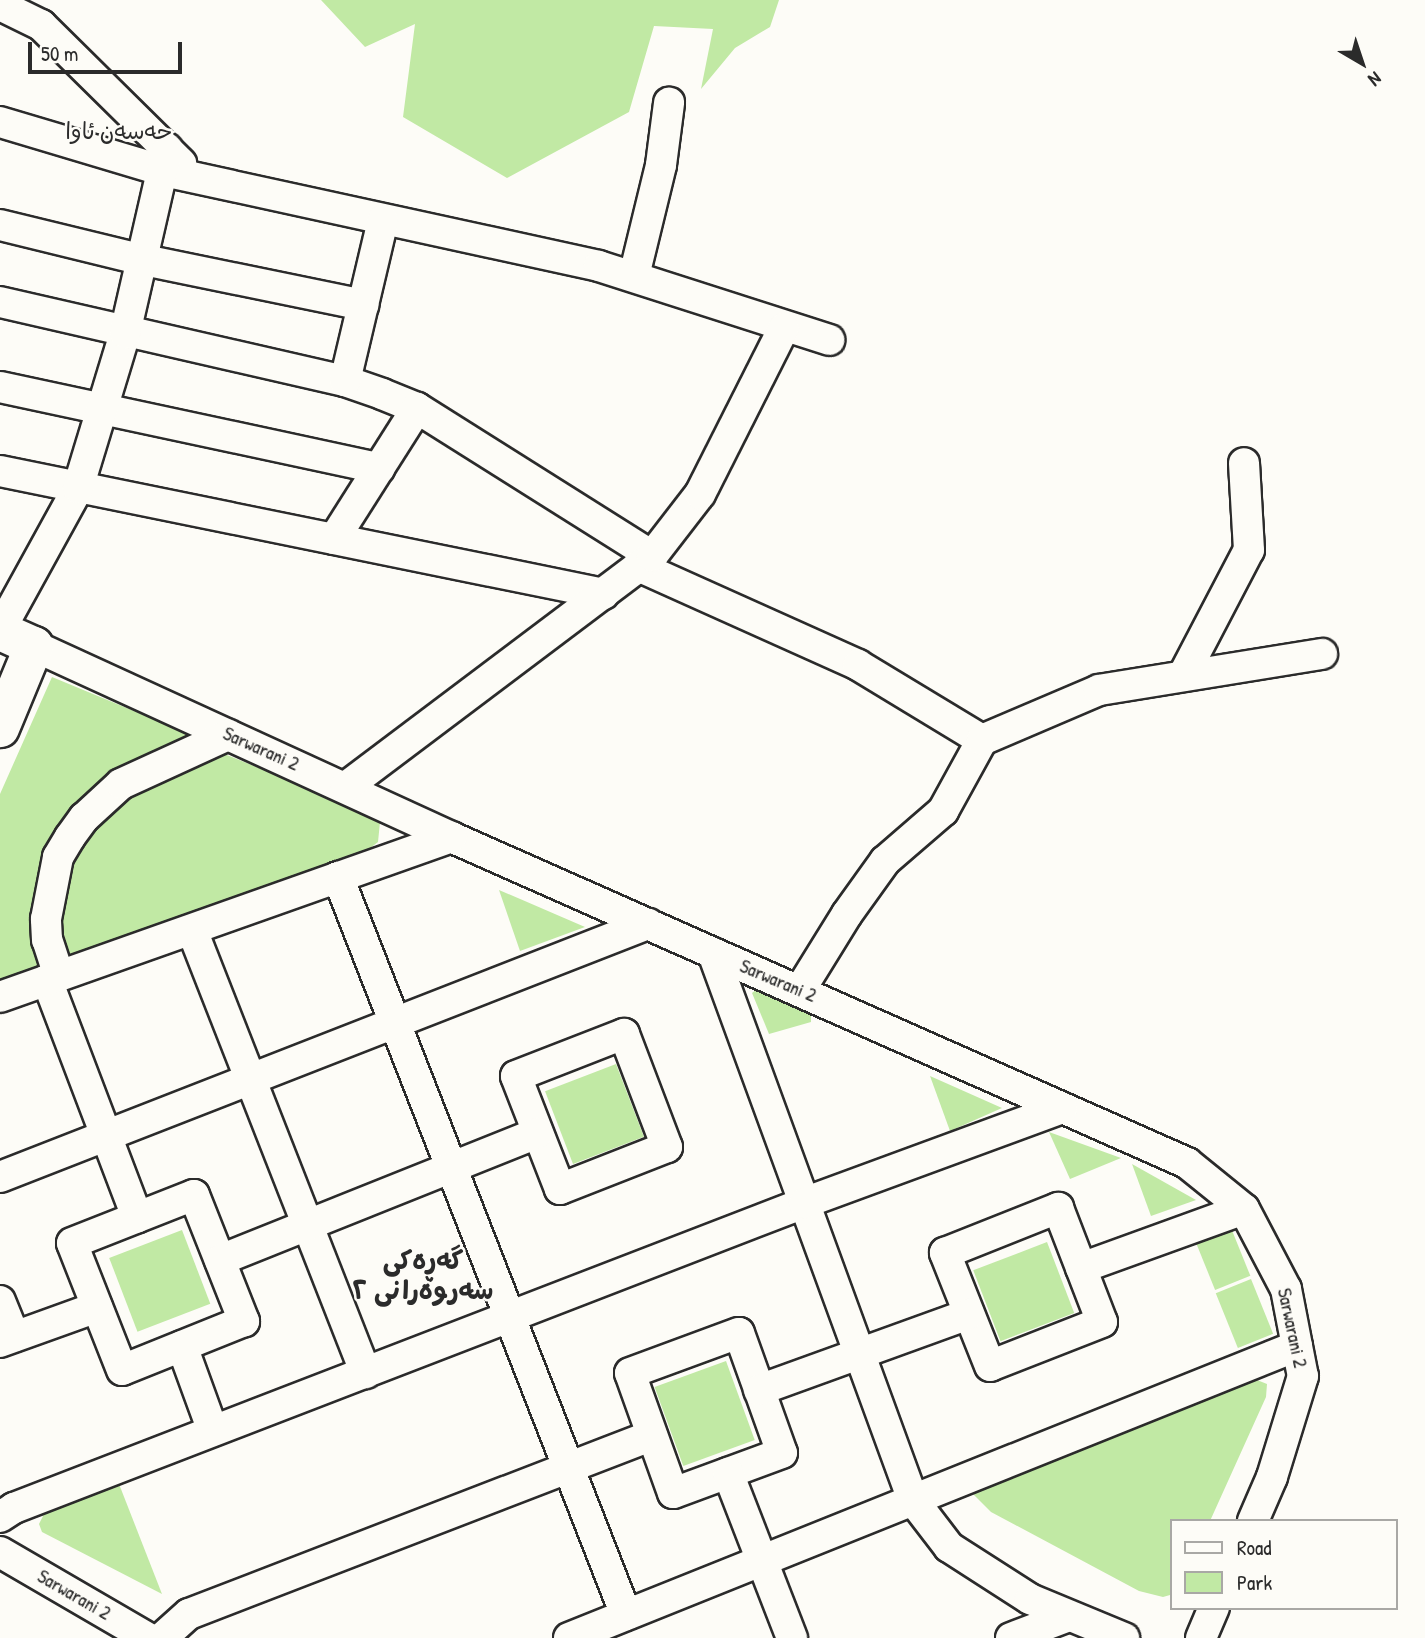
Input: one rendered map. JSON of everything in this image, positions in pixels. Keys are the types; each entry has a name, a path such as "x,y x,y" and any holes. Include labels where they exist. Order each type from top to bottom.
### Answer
{"main road":[{"path":"0,729 11,636"}],"street":[{"path":"0,5 41,25 166,160 196,178 599,266 784,328 829,340"},
{"path":"634,276 662,165 669,103"},
{"path":"0,122 166,160"},
{"path":"11,636 78,488 125,333 166,160"},
{"path":"345,381 383,220"},
{"path":"0,225 144,260 363,305"},
{"path":"0,302 125,333 345,381 417,408 645,561 858,665 982,740"},
{"path":"346,787 645,561 700,494 784,328"},
{"path":"0,387 379,468"},
{"path":"334,539 417,408"},
{"path":"1183,676 1250,550 1244,463"},
{"path":"0,471 604,594"},
{"name":"Sarwarani 2","path":"11,636 451,837 1187,1163 1244,1209 1286,1289 1303,1376 1272,1477 1254,1519"},
{"path":"800,990 847,914 885,861 943,811 982,740 1099,690 1322,654"},
{"path":"137,1217 106,1136 53,978 46,919 58,857 84,818 121,783 228,735"},
{"path":"0,997 451,837"},
{"path":"338,877 626,1615"},
{"path":"0,1177 648,924"},
{"path":"192,930 366,1373"},
{"path":"713,953 913,1500 949,1547 1030,1600 1124,1638"},
{"path":"624,1034 667,1147 560,1189 538,1133 516,1076 624,1034"},
{"path":"0,1517 14,1508 804,1203 1062,1108"},
{"path":"220,1260 538,1133"},
{"path":"194,1195 244,1321 122,1370 72,1243 137,1217 194,1195"},
{"path":"1058,1208 1102,1322 990,1366 969,1314 945,1253 1058,1208"},
{"path":"1081,1268 1244,1209"},
{"path":"0,1301 7,1339 97,1307"},
{"path":"759,1390 969,1314"},
{"path":"739,1334 759,1390 782,1453 673,1493 630,1373 739,1334"},
{"path":"182,1346 214,1431"},
{"path":"569,1638 1297,1346"},
{"path":"145,1637 189,1614 652,1435"},
{"path":"728,1473 792,1638"},
{"name":"Sarwarani 2","path":"0,1552 145,1637"},
{"path":"1201,1638 1213,1610"},
{"path":"1011,1638 1069,1616"}],"green space":[{"path":"321,0 779,0 770,27 735,48 701,89 713,29 654,26 629,112 507,178 403,117 415,24 365,47"},
{"path":"52,677 204,740 97,793 41,947 39,967 23,977 0,985 0,794"},
{"path":"222,753 368,812 380,822 378,842 360,856 332,863 127,940 63,959 52,922 67,862 117,799"},
{"path":"499,890 585,927 520,951"},
{"path":"757,989 811,1014 811,1022 769,1034 752,993"},
{"path":"616,1064 644,1137 573,1164 545,1091"},
{"path":"930,1076 1002,1108 950,1131"},
{"path":"1049,1132 1121,1158 1070,1179"},
{"path":"1132,1164 1196,1200 1151,1216"},
{"path":"1229,1223 1250,1276 1215,1290 1194,1237"},
{"path":"182,1230 210,1304 137,1332 109,1258"},
{"path":"1047,1242 1074,1313 1000,1341 973,1270"},
{"path":"1251,1279 1273,1334 1238,1348 1216,1293"},
{"path":"726,1361 755,1440 683,1466 655,1387"},
{"path":"1257,1380 1267,1384 1266,1397 1211,1519 1170,1519 1170,1595 1163,1597 1139,1591 991,1512 973,1494"},
{"path":"119,1484 162,1594 42,1532 39,1524 44,1514"}],"district":[{"name":"حەسەن ئاوا","path":"119,131"},
{"name":"گەڕەکی سەروەرانی ٢","path":"423,1275"}]}
